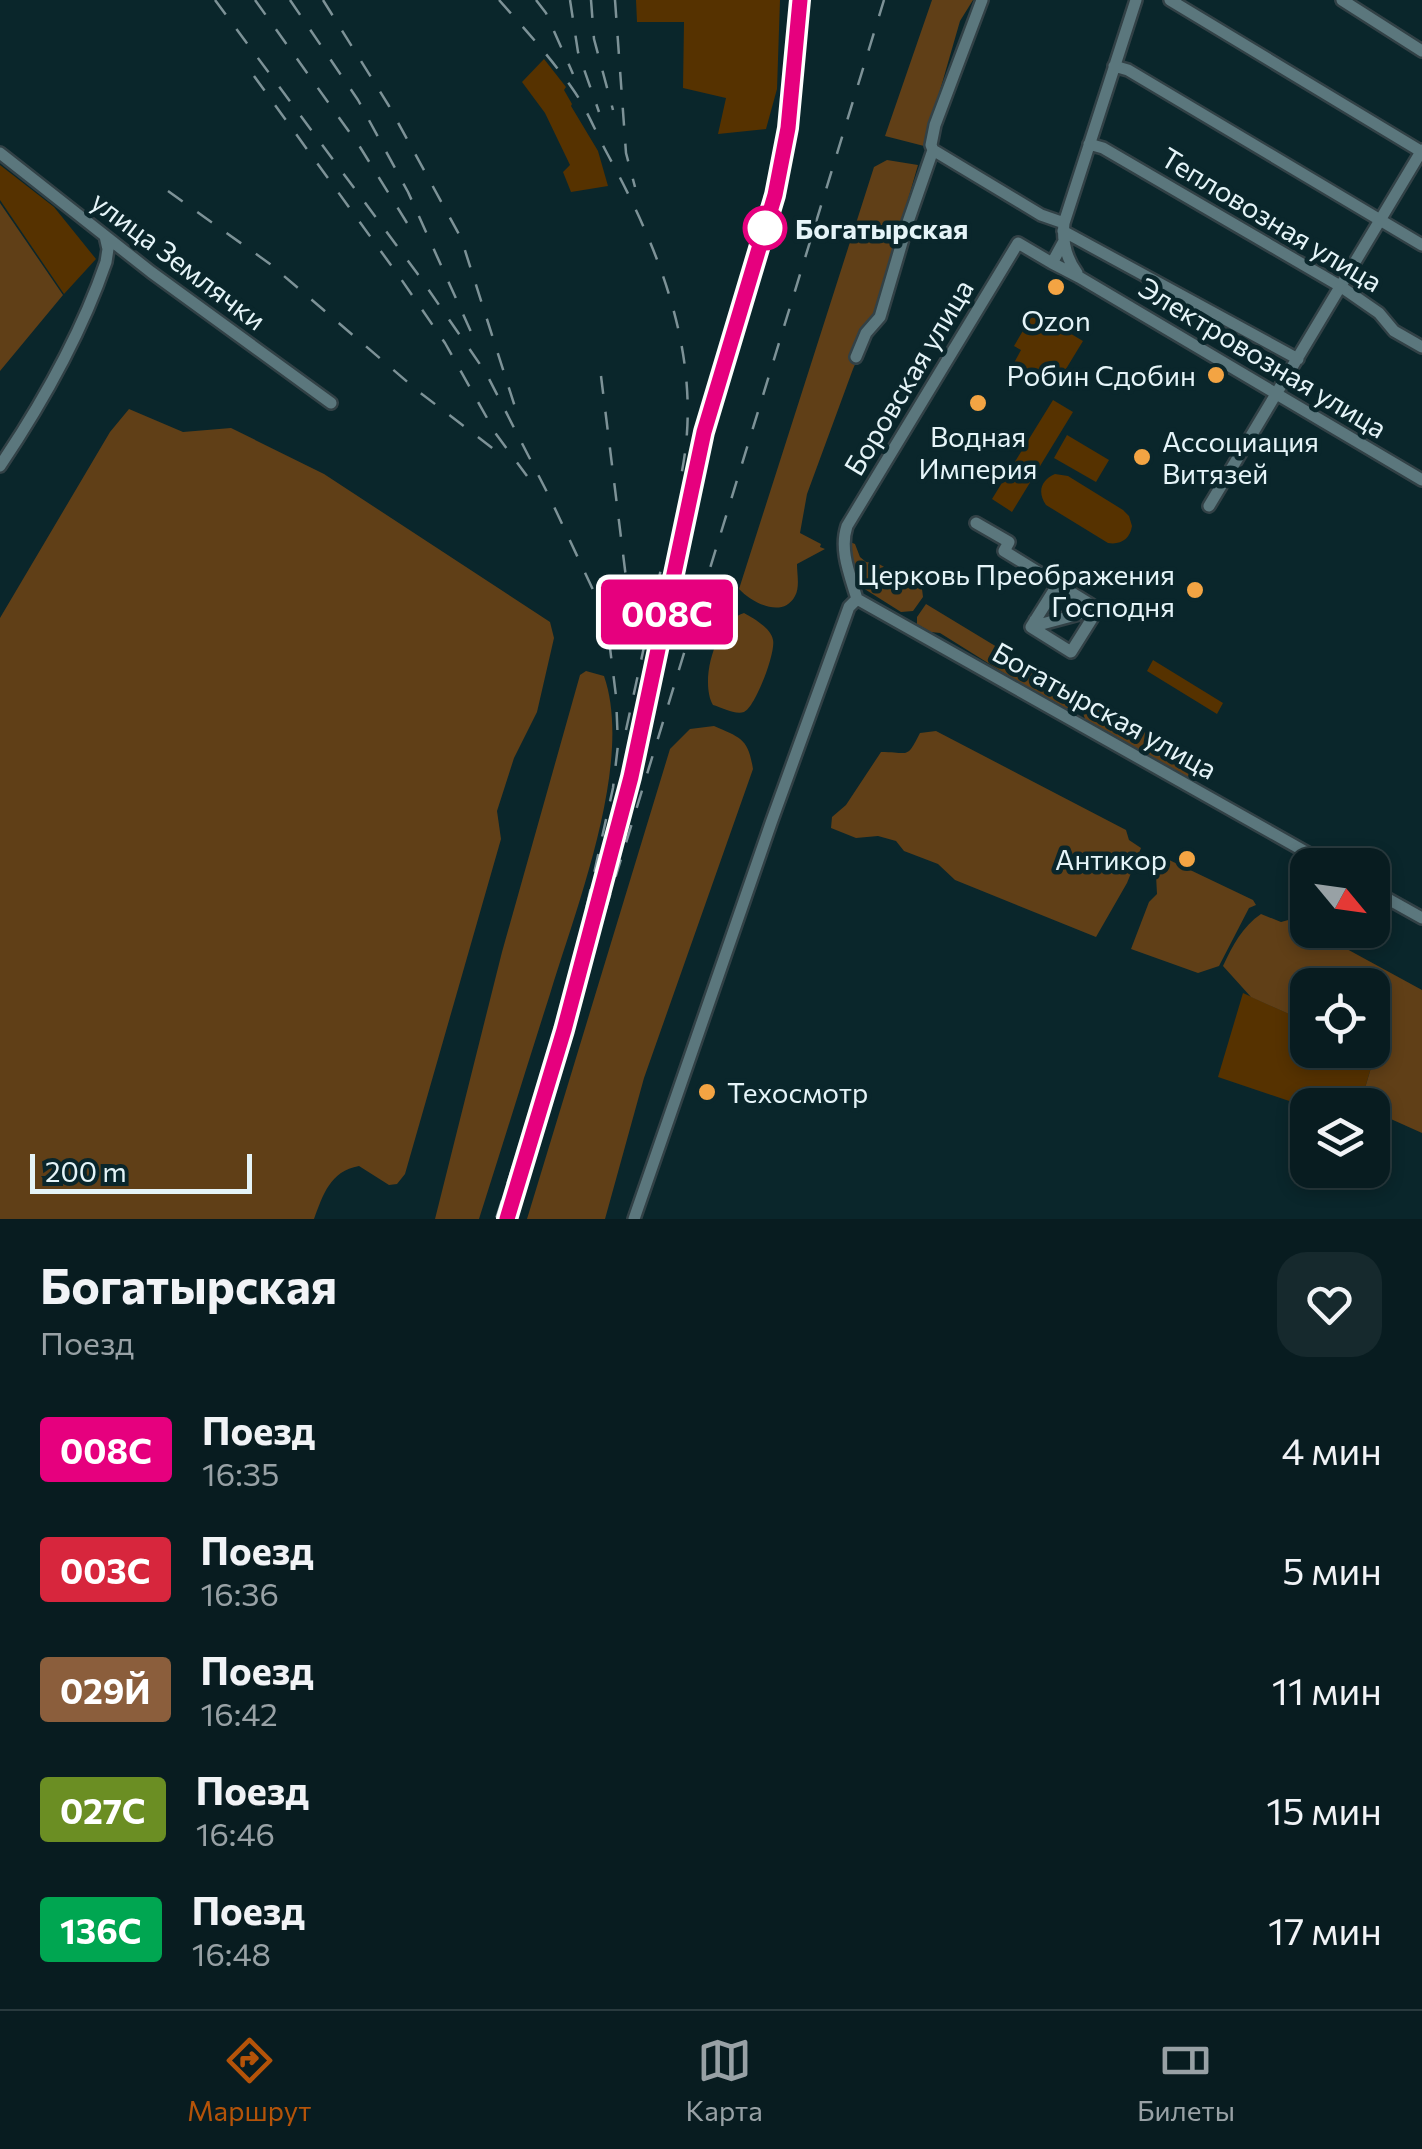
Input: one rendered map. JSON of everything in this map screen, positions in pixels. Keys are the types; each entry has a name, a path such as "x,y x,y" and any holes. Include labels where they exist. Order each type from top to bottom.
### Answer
{"street":[{"path":"856,357 866,333 880,317 933,150 935,124 982,0"},
{"path":"1052,263 1136,0"},
{"path":"1170,0 1422,151 1209,506"},
{"path":"1342,0 1422,51"},
{"path":"1114,66 1128,70 1422,245"},
{"name":"Тепловозная улица","path":"1089,144 1340,286 1380,313 1394,331 1422,347"},
{"path":"933,150 1064,232 1298,360"},
{"name":"улица Землячки","path":"0,152 331,404"},
{"path":"1064,232 1068,258 1079,277"},
{"path":"0,466 44,395 102,272 108,249 102,233"},
{"name":"Боровская улица","path":"857,599 843,550 847,526 1018,244 1052,263"},
{"name":"Электровозная улица","path":"1052,263 1422,480"},
{"path":"976,523 1009,542 1004,551 1098,609"},
{"path":"1058,584 1031,626 1071,652 1098,609"},
{"path":"634,1219 816,694 849,606 857,599"},
{"name":"Богатырская улица","path":"857,599 1300,848"},
{"path":"1035,620 1042,624 1098,609"},
{"path":"1390,900 1422,918"}],"shaded area":[{"path":"636,0 780,0 777,89 766,129 718,134 726,98 683,88 684,22 637,22"},
{"path":"932,0 973,0 960,21 924,146 885,136"},
{"path":"544,59 566,87 571,106 598,151 608,186 571,192 563,172 570,165 545,113 522,82"},
{"path":"887,160 918,165 870,331 807,494 800,533 825,549 797,564 797,589 790,603 783,607 767,606 739,589 874,167"},
{"path":"0,165 54,207 96,259 64,294 0,200"},
{"path":"0,203 63,295 0,371"},
{"path":"1034,312 1083,341 1055,387 1014,363 1021,350 1014,346"},
{"path":"1053,400 1073,412 1012,512 992,499"},
{"path":"129,409 183,432 231,428 324,474 550,622 554,638 537,712 514,758 497,811 501,839 405,1174 397,1184 389,1185 359,1166 349,1169 329,1185 314,1219 0,1219 0,618 110,432"},
{"path":"1067,435 1109,460 1096,482 1054,458"},
{"path":"1055,474 1068,476 1123,510 1132,526 1127,538 1108,543 1046,505 1042,487"},
{"path":"850,542 866,562 879,564 922,589 923,597 913,611 901,612 863,588 851,557"},
{"path":"926,604 1071,692 1074,697 1067,709 940,633 917,624"},
{"path":"744,613 769,631 773,646 754,701 744,712 736,712 713,705 709,667 725,627"},
{"path":"1153,660 1223,703 1217,714 1147,671"},
{"path":"586,671 604,676 611,711 612,750 598,835 479,1219 435,1219 502,952 580,675"},
{"path":"1096,702 1194,762 1195,778 1190,780 1085,719 1083,713"},
{"path":"714,726 742,740 753,769 644,1078 605,1219 527,1219 670,749 690,729"},
{"path":"936,731 1126,830 1129,840 1141,848 1127,883 1096,937 955,880 938,864 904,851 896,841 878,836 856,838 831,828 832,817 846,805 881,752 906,753 920,733"},
{"path":"1165,858 1253,900 1256,905 1249,908 1219,966 1198,973 1131,949 1149,902 1157,894 1156,875"},
{"path":"1261,914 1281,922 1290,920 1290,948 1345,948 1382,968 1290,968 1290,1014 1251,997 1223,966"},
{"path":"1390,973 1422,990 1422,1133 1390,1119 1390,1088 1365,1088 1371,1068 1390,1068"},
{"path":"1243,993 1290,1014 1290,1068 1371,1068 1365,1088 1290,1088 1290,1101 1218,1077"}],"railway":[{"path":"215,0 486,373 595,594 610,648 618,745 613,788 565,1004 496,1219"},
{"path":"255,0 360,147 412,231"},
{"path":"290,0 358,100 408,192 472,334"},
{"path":"323,0 389,106 461,238 515,407"},
{"path":"499,0 577,96 627,192 661,270 682,350 687,392 681,476"},
{"path":"536,0 546,13 573,74"},
{"path":"570,0 578,52 599,112"},
{"path":"591,0 594,39 613,110"},
{"path":"615,0 626,153 635,187"},
{"path":"623,808 704,432 775,195 788,123 800,0"},
{"path":"584,980 884,0"},
{"path":"254,76 445,343 496,434 527,476"},
{"path":"168,191 270,264 418,391 504,457"},
{"path":"601,376 628,594 632,660"},
{"path":"626,730 662,564"}],"train":[{"name":"008С","path":"507,1219 564,1030 631,777 704,432 783,162 800,0"}],"place":[{"name":"Богатырская","path":"765,228"},
{"name":"Ozon","path":"1056,287"},
{"name":"Робин Сдобин","path":"1216,375"},
{"name":"Водная Империя","path":"978,403"},
{"name":"Ассоциация Витязей","path":"1142,457"},
{"name":"Церковь Преображения Господня","path":"1195,590"},
{"name":"Антикор","path":"1187,859"},
{"name":"Техосмотр","path":"707,1092"}]}
